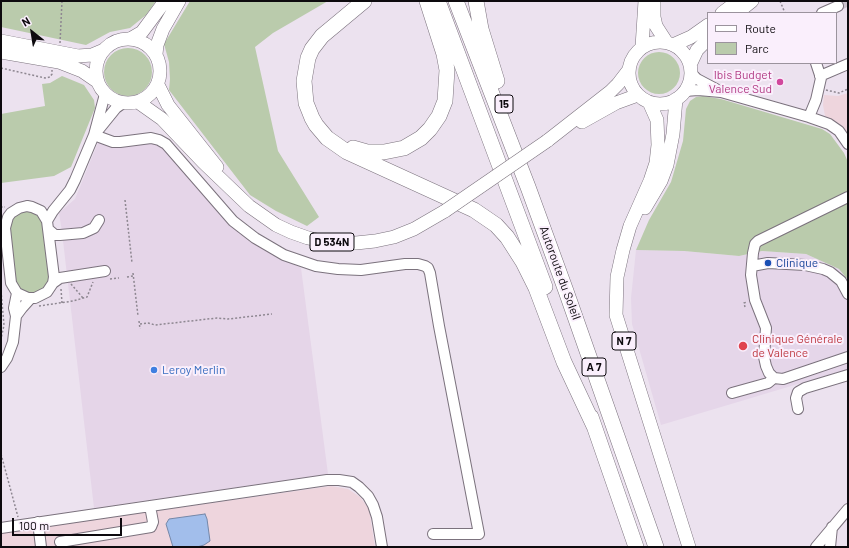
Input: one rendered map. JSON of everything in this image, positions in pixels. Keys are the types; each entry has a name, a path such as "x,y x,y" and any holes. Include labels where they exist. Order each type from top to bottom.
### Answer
{"highway":[{"path":"364,1 327,30 317,42 308,58 304,82 306,103 312,118 327,138 347,152 474,210 487,218 501,231 515,248 536,288 564,362 594,426"},
{"path":"372,1 334,31 318,50 310,70 309,90 312,104 318,118 328,131 336,138 351,147 361,150 384,152 404,148 421,138 434,124 445,101 447,80 446,64 427,1"},
{"name":"Autoroute du Soleil","path":"438,1 511,194 636,547"},
{"name":"Autoroute du Soleil","path":"456,1 526,181 590,355 656,547"},
{"name":"15","path":"476,1 481,29 526,181"}],"main road":[{"path":"1,41 78,56 92,55 104,50 116,42 130,39 142,32 164,1"},
{"path":"156,54 160,36 179,1"},
{"path":"642,47 645,1"},
{"path":"654,1 654,17 656,26 670,44 684,53 690,69"},
{"path":"723,12 738,1"},
{"path":"738,12 752,1"},
{"path":"707,26 691,37 670,44 658,42 649,43 642,47 630,62 628,71 632,88 643,99 658,104 668,103 681,95 688,86 690,69 697,50 707,40"},
{"path":"104,50 97,62 96,69 98,82 105,94 116,102 138,102 153,92 158,85 161,70 156,54 152,50 142,42 130,39"},
{"path":"1,52 59,62 82,71 98,82"},
{"name":"D 534N","path":"138,102 162,119 203,162 230,186 249,206 276,225 308,238 322,241 356,243 375,241 414,229 445,211 547,141 611,91 628,71"},
{"name":"D 534N","path":"158,85 168,105 210,157 230,186"},
{"name":"N 7","path":"630,226 648,204 661,181 667,165 681,95"},
{"name":"D 534N","path":"547,141 616,103 643,99"},
{"name":"N 7","path":"643,99 657,120 658,138 656,163 650,181 630,226 623,250 617,277 616,316 689,547"}],"street":[{"path":"824,12 838,6"},
{"path":"810,117 819,88 820,76 816,64"},
{"path":"820,76 848,64"},
{"path":"690,69 697,79 721,92"},
{"path":"681,95 698,90 721,92 810,117 830,124 839,131 848,144"},
{"path":"57,286 54,277 48,225 53,211 70,190 75,180 94,135 105,94"},
{"path":"94,135 116,108 123,103"},
{"path":"94,135 113,142 151,138 166,144 233,220 255,238 284,255 316,266 338,270 361,270 405,264 418,264 428,268 479,534 433,534"},
{"path":"38,209 65,196"},
{"path":"848,197 758,241 754,248 751,275 755,300 766,328 764,357 769,373 774,378 783,379 848,357"},
{"path":"1,367 7,358 13,342 16,316 14,308 16,293 10,278 3,226 8,217 4,210 26,206 38,209 43,213 48,225 55,235 83,233 94,228 99,220"},
{"path":"752,266 768,262 805,265 823,269 830,272 841,281 848,294"},
{"path":"16,316 22,308 57,286 60,278 107,275"},
{"path":"16,293 32,303"},
{"path":"798,409 796,398 798,392 806,388 848,375"},
{"path":"732,393 768,383 774,378"},
{"path":"1,528 320,481 339,480 352,482 368,496 377,517 382,547"},
{"path":"60,542 151,527 153,522 150,506"},
{"path":"816,547 848,509"},
{"path":"38,522 41,547"},
{"path":"830,547 832,527"}],"path":[{"path":"57,45 60,42 62,1"},
{"path":"780,1 786,12"},
{"path":"1,68 45,78 50,77 52,74 49,67"},
{"path":"125,200 132,264"},
{"path":"134,273 138,316"},
{"path":"107,275 119,278"},
{"path":"127,277 134,276"},
{"path":"32,303 62,303 87,297 92,282 95,280"},
{"path":"68,281 83,298"},
{"path":"57,286 62,303"},
{"path":"1,291 4,325 1,339"},
{"path":"745,307 744,303 746,302"},
{"path":"140,324 148,323 155,325 272,314"},
{"path":"139,321 140,329"},
{"path":"1,454 20,525"}],"shaded area":[{"path":"848,93 848,135 836,123 825,116 823,105 824,95 838,96"},
{"path":"99,140 128,145 151,143 161,145 245,237 262,249 301,268 328,474 94,508 59,213 75,199"},
{"name":"Clinique Générale de Valence","path":"636,250 684,251 739,256 762,251 806,254 839,269 848,280 848,369 661,425 632,324 631,298"},
{"path":"331,486 348,489 360,497 369,509 375,547 1,547 1,533"}],"green space":[{"path":"1,1 156,1 146,15 130,28 110,32 86,45 1,27"},
{"path":"190,1 328,1 273,33 255,47 278,151 319,217 307,226 276,211 250,195 169,90 169,62 164,44"},
{"path":"123,48 133,48 145,55 152,67 152,77 145,89 133,96 123,96 115,92 108,85 104,77 104,67 108,59 115,52"},
{"path":"655,52 663,52 671,55 677,61 680,73 677,85 671,91 663,94 655,94 647,91 641,85 638,77 638,69 641,61 647,55"},
{"path":"62,76 84,85 94,100 95,108 71,167 54,176 1,183 1,114 45,106 42,84 50,83"},
{"path":"703,96 721,99 822,129 830,134 844,153 848,162 848,280 839,269 806,254 762,251 739,256 684,251 636,250 649,220 671,182 683,141 686,109 690,101 696,97"},
{"path":"26,211 36,213 43,221 50,279 47,286 38,293 28,294 19,289 14,279 9,227 11,221 16,215"}],"water":[{"path":"205,514 210,541 197,547 173,547 166,524 169,519"}],"tunnel":[{"path":"838,6 848,1"}],"place":[{"name":"Ibis Budget Valence Sud","path":"780,82"},
{"name":"Clinique","path":"768,263"},
{"name":"Clinique Générale de Valence","path":"743,346"},
{"name":"Leroy Merlin","path":"154,370"}]}
